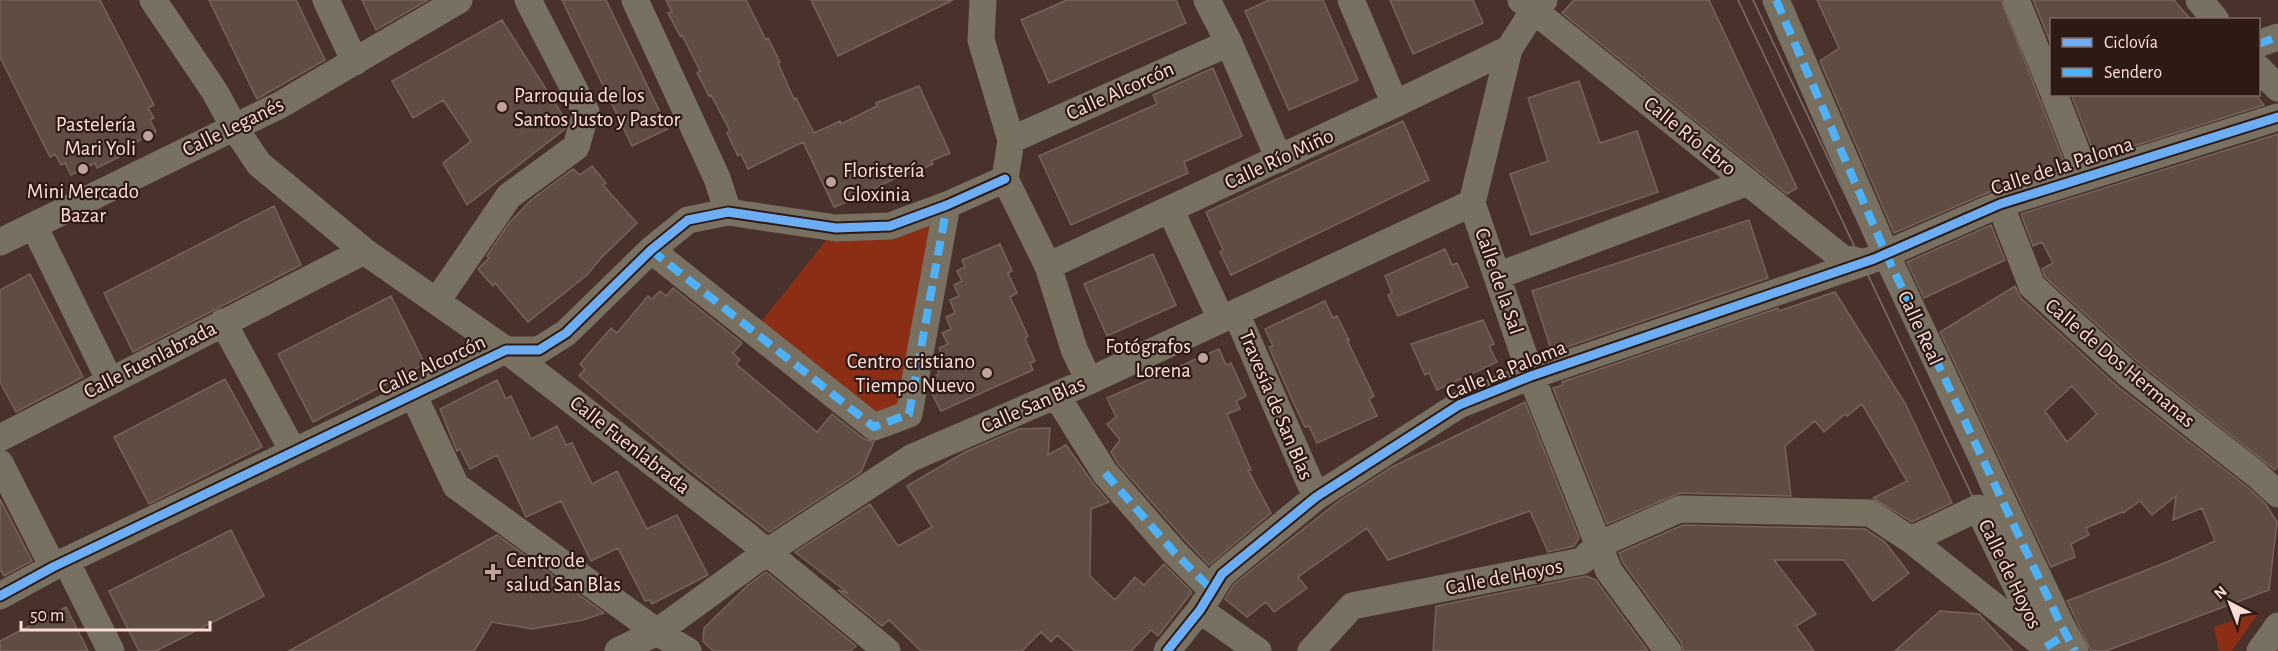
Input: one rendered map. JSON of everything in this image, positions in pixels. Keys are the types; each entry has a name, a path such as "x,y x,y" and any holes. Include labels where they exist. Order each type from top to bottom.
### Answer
{"street":[{"name":"Calle Fuenlabrada","path":"153,0 259,164 364,251 506,350 767,552 887,651"},
{"path":"326,0 355,62"},
{"name":"Calle Leganés","path":"0,242 280,105 459,0"},
{"path":"437,301 509,196 576,147 585,112 528,0"},
{"path":"635,0 717,178 728,212"},
{"path":"983,0 981,40 1011,140 1005,179 1048,266 1074,349 1089,381"},
{"path":"1208,0 1229,43 1278,159"},
{"path":"1351,0 1395,105"},
{"name":"Calle Real","path":"1776,0 1874,258 2063,644"},
{"path":"2016,0 2050,84"},
{"path":"2199,0 2214,18"},
{"name":"Calle Río Ebro","path":"1533,3 1842,258 1874,258"},
{"name":"Calle de la Sal","path":"1533,3 1509,49 1472,202 1531,376 1609,572 1668,651"},
{"path":"2260,44 2278,37"},
{"name":"Calle Alcorcón","path":"1011,140 1229,43"},
{"name":"Calle Río Miño","path":"1048,266 1395,105 1509,49"},
{"path":"2260,69 2278,88"},
{"path":"2055,96 2086,176"},
{"name":"Calle de la Paloma","path":"1874,258 2000,204 2278,117"},
{"name":"Calle Alcorcón","path":"0,596 60,564 506,350 539,350 566,333 651,250 688,220 728,212 836,228 890,226 947,205 1005,179"},
{"path":"1497,276 1748,182"},
{"name":"Calle San Blas","path":"618,651 657,632 767,552 911,458 1089,381 1472,202"},
{"name":"Calle de Dos Hermanas","path":"2000,204 2032,286 2128,374 2256,474 2278,494"},
{"path":"651,250 874,427 909,414 947,205"},
{"name":"Travesía de San Blas","path":"1170,209 1228,316 1316,498"},
{"path":"34,226 110,381"},
{"name":"Calle Fuenlabrada","path":"0,438 364,251"},
{"name":"Calle La Paloma","path":"1167,651 1206,600 1222,574 1316,498 1460,405 1531,376 1874,258"},
{"path":"223,322 293,451"},
{"path":"413,394 456,486 657,632 688,651"},
{"path":"1056,396 1105,473 1174,552 1206,600 1258,651"},
{"path":"0,463 111,651"},
{"name":"Calle de Hoyos","path":"1911,540 1978,508 2063,644"},
{"name":"Calle de Hoyos","path":"1311,651 1352,606 1582,561 1598,544 1680,509 1870,513 2063,644"},
{"path":"2260,651 2278,626"}],"shaded area":[{"path":"947,205 909,414 874,427 753,332 836,228"},
{"path":"2259,612 2232,651 2219,651 2214,627"}],"building":[{"path":"0,0 100,0 154,105 148,108 154,118 150,120 156,132 132,144 135,149 97,168 95,163 71,175 65,163 61,165 55,154 50,157 0,57"},
{"path":"209,0 296,0 325,60 257,99"},
{"path":"362,0 428,0 376,30"},
{"path":"562,0 606,0 668,129 632,146"},
{"path":"666,0 746,0 780,62 778,63 794,99 796,98 814,133 840,121 841,124 877,106 876,103 919,86 950,153 931,161 933,164 909,175 908,172 873,189 874,192 834,207 803,142 748,169 741,154 738,156 727,133 730,131 697,73 700,71 668,13 672,12"},
{"path":"811,0 953,0 838,56"},
{"path":"1067,0 1176,0 1186,23 1049,83 1021,20"},
{"path":"1269,0 1323,0 1358,80 1289,110 1245,11"},
{"path":"1390,0 1473,0 1483,23 1413,54"},
{"path":"1574,0 1709,0 1797,188 1787,194 1562,13"},
{"path":"1817,0 2001,0 2066,167 1994,190 1894,233 1820,61 1839,48"},
{"path":"2033,0 2174,0 2189,18 2050,18 2050,41"},
{"name":"Parroquia de los Santos Justo y Pastor","path":"502,20 567,122 565,129 467,205 443,163 471,141 443,100 413,118 392,81"},
{"path":"1213,68 1242,136 1184,162 1188,173 1071,225 1039,156 1157,104 1153,95"},
{"path":"1579,81 1600,143 1637,131 1658,192 1531,235 1510,174 1548,161 1528,98"},
{"path":"2072,96 2257,96 2264,105 2096,158"},
{"path":"1403,121 1429,180 1231,275 1206,212"},
{"path":"2278,134 2278,466 2275,470 2138,362 2045,277 2042,269 2053,263 2042,242 2033,246 2021,214"},
{"path":"592,166 606,183 603,185 637,223 587,275 528,322 495,283 493,286 478,269 489,258 487,256 509,223 531,200 573,169 580,175"},
{"path":"274,206 301,265 133,352 104,293"},
{"path":"1749,220 1768,278 1552,352 1532,291"},
{"path":"1991,225 2005,260 1924,298 1907,262"},
{"path":"1000,244 1012,271 1008,273 1017,293 1010,297 1028,336 1025,339 1035,361 1030,363 1033,370 941,411 931,392 937,389 932,378 939,374 935,363 943,359 939,348 948,344 942,333 951,329 946,317 955,313 950,300 959,296 954,285 962,281 957,271 965,267 962,260"},
{"path":"1445,249 1452,265 1457,263 1468,287 1398,316 1388,295 1392,293 1385,276"},
{"path":"1153,254 1176,305 1107,336 1084,284"},
{"path":"30,274 83,377 16,412 0,382 0,290"},
{"path":"2015,286 2021,298 2117,386 2265,503 2277,522 2269,590 2106,651 2091,651 2067,601 2215,541 2202,508 2173,520 2176,496 2152,515 2140,501 2123,513 2086,528 2089,535 2071,544 2075,557 2051,567 1940,332","holes":["2072,386 2097,414 2067,442 2045,411"]},
{"path":"673,288 742,343 733,353 740,360 736,364 817,432 832,414 864,439 874,442 861,472 769,532 690,470 579,376 585,369 580,364 611,328 617,333 648,296 652,299 660,291 666,296"},
{"path":"1835,292 1905,403 1952,503 1912,522 1873,498 1907,481 1862,404 1847,416 1845,414 1824,432 1815,421 1785,446 1791,496 1680,493 1607,524 1553,388 1563,385 1562,382 1778,308 1779,311"},
{"path":"391,296 425,364 313,422 278,354"},
{"path":"1325,301 1333,318 1337,316 1349,340 1347,340 1374,396 1369,399 1377,416 1317,443 1309,426 1305,427 1294,404 1269,347 1273,346 1265,329"},
{"path":"1483,320 1494,344 1489,346 1497,362 1437,390 1429,373 1425,375 1411,344"},
{"path":"1219,349 1226,365 1231,363 1246,396 1236,401 1240,409 1227,414 1251,470 1248,470 1271,513 1209,565 1118,464 1111,452 1120,440 1107,424 1116,417 1107,398"},
{"path":"225,379 262,447 149,504 114,437"},
{"path":"497,380 506,399 511,396 531,439 557,426 566,445 572,443 592,484 617,471 647,529 677,515 708,575 652,604 650,600 645,601 618,548 591,561 561,501 526,517 497,455 470,469 460,449 457,451 440,409"},
{"path":"1525,402 1579,538 1574,546 1548,552 1530,511 1388,560 1367,528 1298,577 1307,588 1274,612 1266,602 1247,617 1225,599 1234,584 1340,500 1392,467"},
{"path":"1050,428 1048,455 1066,445 1109,502 1091,509 1090,576 1115,600 1135,577 1144,585 1164,564 1192,592 1158,636 1151,630 1131,651 1075,651 1057,635 1051,642 1041,632 1022,651 921,651 889,620 882,626 838,590 848,593 795,552 870,504 898,546 932,527 907,486 965,452 1019,429"},
{"path":"0,499 32,561 4,576 0,569"},
{"path":"1683,525 1865,529 1885,542 1909,573 1873,601 1844,560 1774,560 1816,614 1796,626 1814,651 1683,651 1681,642 1623,563 1619,553"},
{"path":"231,530 264,596 156,651 139,651 109,591"},
{"name":"Centro de salud San Blas","path":"497,535 604,613 583,620 532,629 492,622 474,651 289,651"},
{"path":"766,572 856,646 850,651 713,651 703,641 704,628 748,585"},
{"path":"1586,576 1596,580 1648,651 1433,651 1436,606"},
{"path":"66,607 88,651 0,651 0,641"},
{"path":"1940,611 1979,614 2013,651 1895,651"}],"tram line":[{"path":"1738,0 1978,508 2049,651"},
{"path":"1753,0 1951,418 1989,506 2063,651"}],"marked path":[{"path":"1776,0 1886,254 2075,651"},
{"path":"2260,43 2278,37"},
{"path":"651,250 874,427 909,414 947,205"},
{"path":"1105,473 1174,552 1211,589"},
{"path":"2046,647 2066,634"}],"cycle path":[{"path":"1167,651 1200,610 1222,574 1316,497 1459,405 1531,376 1874,259 2000,204 2278,117"},
{"path":"0,596 53,567 506,350 539,350 566,333 651,250 688,220 728,212 836,228 890,226 947,205 1005,179"}],"place":[{"name":"Parroquia de los Santos Justo y Pastor","path":"502,107"},
{"name":"Pastelería Mari Yoli","path":"148,136"},
{"name":"Mini Mercado Bazar","path":"83,169"},
{"name":"Floristería Gloxinia","path":"831,182"},
{"name":"Fotógrafos Lorena","path":"1203,358"},
{"name":"Centro cristiano Tiempo Nuevo","path":"987,373"},
{"name":"Centro de salud San Blas","path":"493,572"}]}
